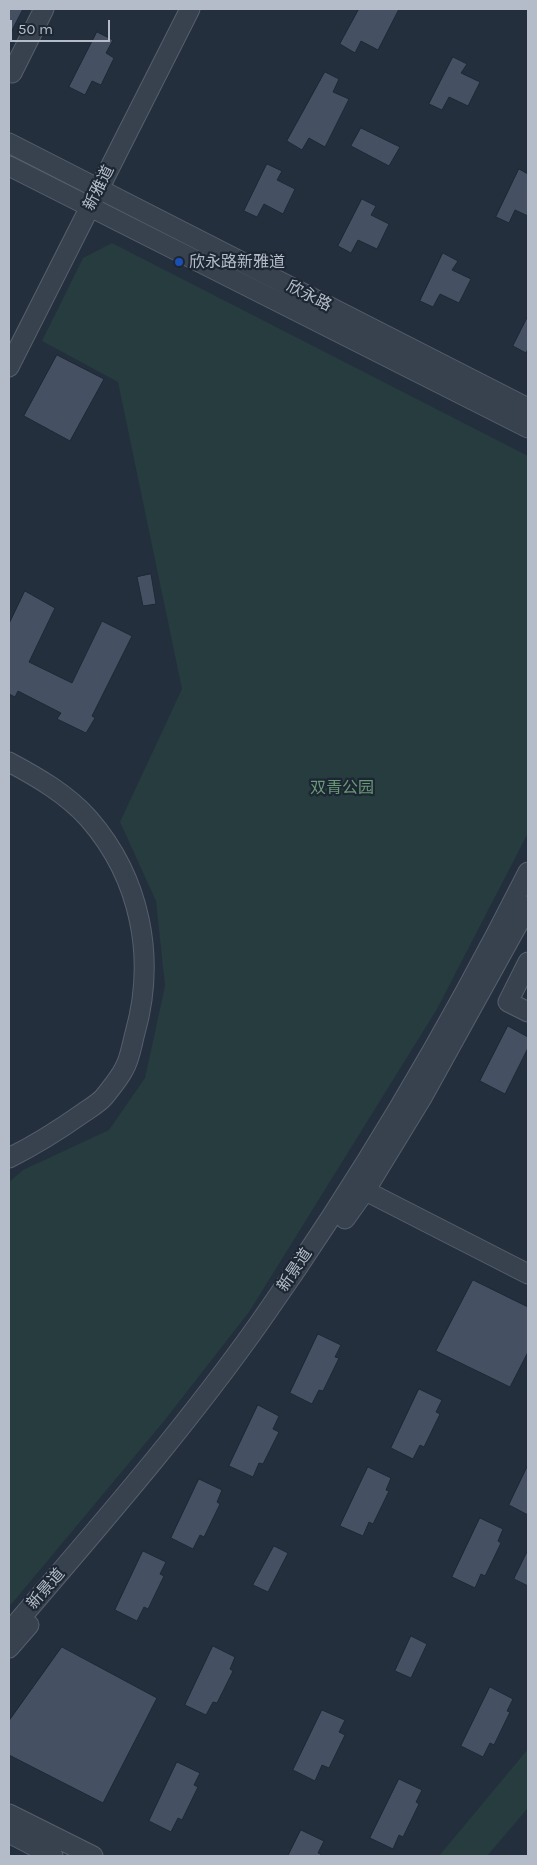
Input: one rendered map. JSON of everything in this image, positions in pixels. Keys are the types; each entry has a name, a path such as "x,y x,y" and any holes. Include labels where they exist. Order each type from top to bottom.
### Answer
{"street":[{"path":"9,71 12,72 44,9"},
{"name":"新雅道","path":"95,186 179,9"},
{"name":"新雅道","path":"9,343 190,9"},
{"name":"欣永路","path":"9,143 528,408"},
{"name":"欣永路","path":"9,166 528,428"},
{"name":"新雅道","path":"9,367 85,205"},
{"path":"9,762 39,778 63,796 88,818 102,836 120,865 135,899 143,938 146,976 140,1015 126,1068 103,1099 38,1144 9,1158"},
{"name":"新景道","path":"9,1648 177,1450 256,1344 362,1183 528,872"},
{"name":"新景道","path":"9,1632 131,1490 259,1323 362,1183 423,1096 528,906"},
{"path":"528,962 508,1002 528,1012"},
{"path":"362,1183 528,1263"},
{"path":"362,1183 528,1274"},
{"path":"9,1814 94,1856"},
{"path":"9,1833 53,1856"}],"green space":[{"name":"双青公园","path":"112,243 528,456 528,833 437,1009 249,1312 164,1421 9,1607 9,1182 23,1170 109,1130 145,1078 165,986 156,901 120,822 182,689 118,382 42,341 83,258"},
{"path":"528,1749 528,1808 487,1856 439,1856"}],"building":[{"path":"9,9 23,9 9,36"},
{"path":"359,9 399,9 378,50 361,41 355,53 340,44"},
{"path":"97,32 113,40 106,53 114,58 101,85 92,81 85,95 69,87"},
{"path":"453,57 467,64 461,73 480,82 468,106 449,97 442,110 429,104"},
{"path":"325,72 339,79 333,92 349,99 325,147 309,138 302,150 287,141"},
{"path":"361,128 400,147 389,166 351,146"},
{"path":"267,164 282,171 277,180 295,189 283,214 264,204 257,217 244,211"},
{"path":"519,169 528,174 528,216 515,210 509,223 496,217"},
{"path":"362,199 376,206 371,215 389,224 377,249 358,240 351,253 338,246"},
{"path":"443,253 458,261 452,270 471,279 459,303 440,294 433,307 420,301"},
{"path":"528,316 528,349 526,353 513,346"},
{"path":"57,355 104,379 70,441 24,416"},
{"path":"151,574 156,604 143,606 137,577"},
{"path":"25,591 55,608 29,662 72,683 102,621 132,636 92,716 95,718 86,733 57,719 61,713 18,691 15,697 9,694 9,624"},
{"path":"508,1026 528,1037 528,1048 505,1094 480,1081"},
{"path":"473,1280 528,1307 528,1352 510,1387 436,1351"},
{"path":"318,1334 341,1345 335,1357 339,1358 323,1391 319,1390 312,1404 290,1393"},
{"path":"419,1389 442,1400 436,1412 440,1414 424,1447 420,1445 413,1459 391,1448"},
{"path":"258,1405 279,1416 273,1429 279,1432 263,1464 259,1463 253,1477 229,1466"},
{"path":"528,1465 528,1515 509,1505"},
{"path":"368,1467 391,1478 386,1490 389,1491 373,1524 369,1522 363,1536 340,1526"},
{"path":"199,1479 222,1490 217,1502 220,1504 204,1537 200,1535 193,1549 171,1538"},
{"path":"480,1518 503,1529 498,1541 501,1543 485,1576 481,1574 475,1588 452,1577"},
{"path":"274,1546 288,1553 268,1592 253,1585"},
{"path":"528,1550 528,1586 514,1579"},
{"path":"143,1551 166,1562 160,1574 164,1576 148,1609 144,1607 137,1621 115,1610"},
{"path":"411,1636 427,1644 411,1678 395,1671"},
{"path":"213,1646 235,1657 230,1669 233,1671 217,1703 213,1702 206,1715 185,1705"},
{"path":"62,1647 157,1698 103,1803 9,1755 9,1721"},
{"path":"490,1687 513,1699 507,1711 510,1712 494,1745 490,1743 483,1757 461,1746"},
{"path":"322,1710 345,1720 339,1732 345,1735 329,1768 322,1765 315,1781 293,1770"},
{"path":"177,1762 200,1773 194,1785 198,1787 182,1820 178,1818 171,1832 149,1821"},
{"path":"399,1779 422,1790 416,1802 419,1804 403,1837 399,1835 393,1849 370,1838"},
{"path":"301,1830 324,1841 318,1853 321,1854 320,1856 288,1856"}],"place":[{"name":"欣永路新雅道","path":"179,262"}]}
